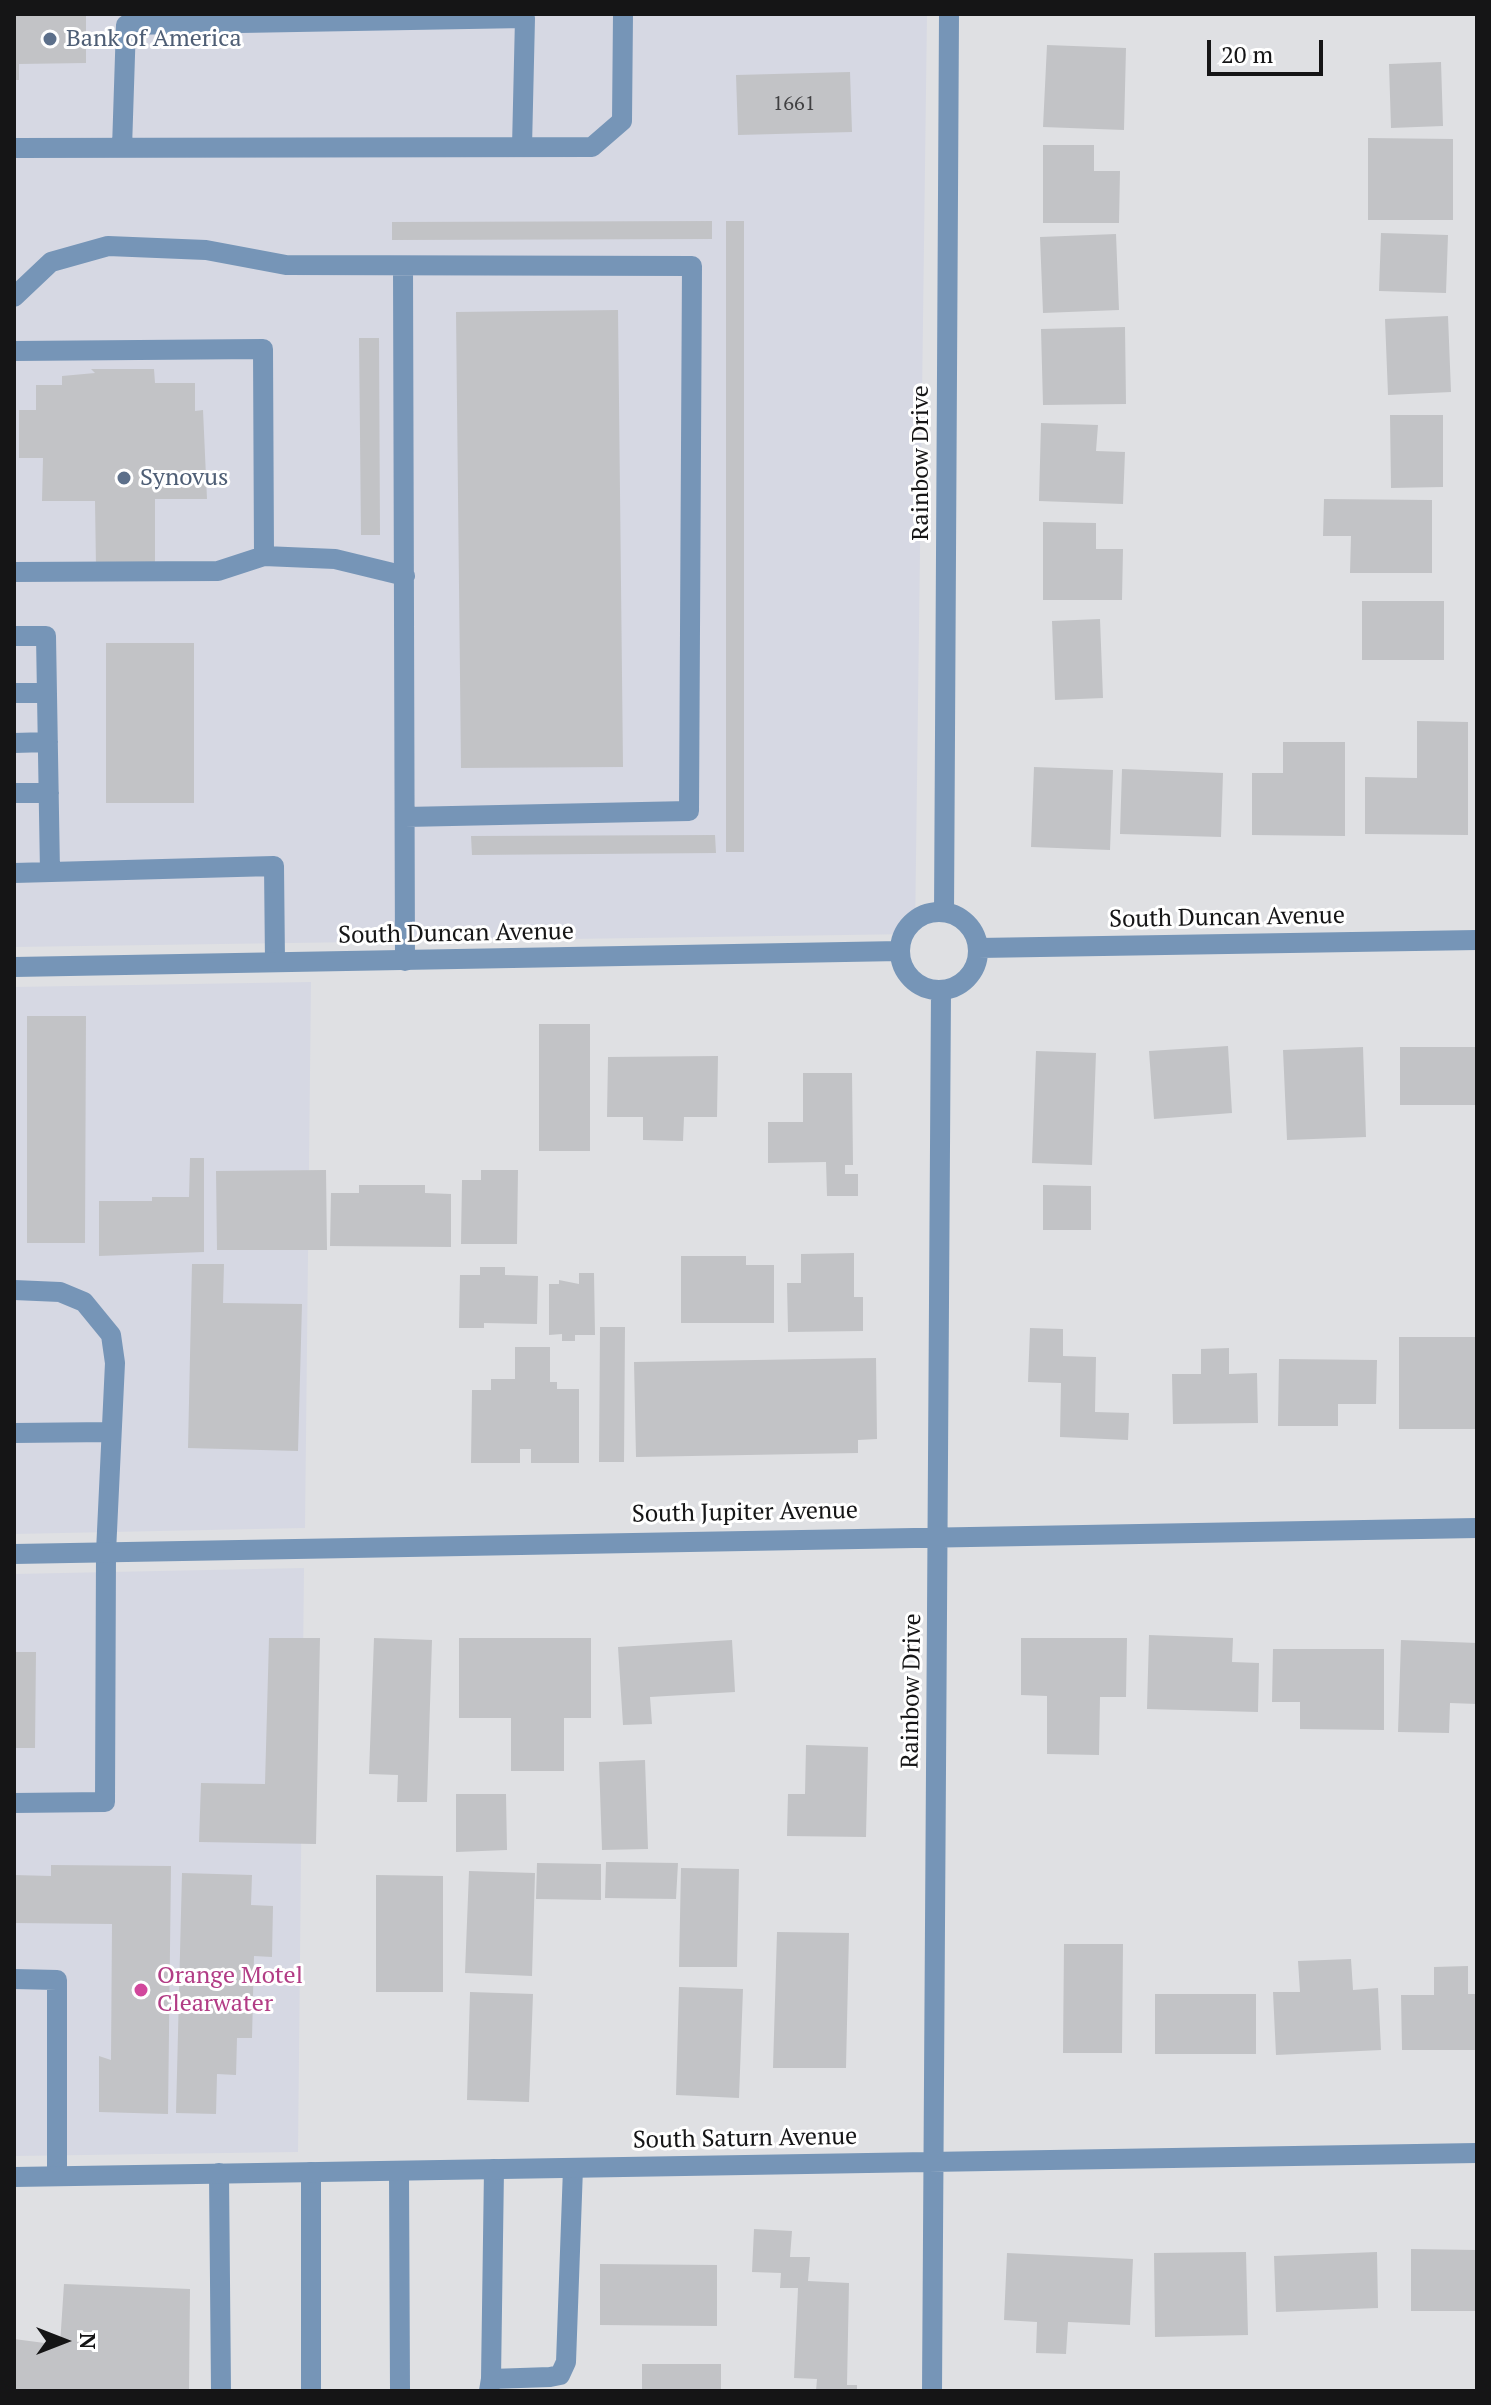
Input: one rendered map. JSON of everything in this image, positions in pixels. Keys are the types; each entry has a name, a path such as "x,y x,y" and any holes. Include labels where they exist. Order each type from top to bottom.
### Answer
{"street":[{"path":"14,148 592,147 622,121 623,14"},
{"name":"Rainbow Drive","path":"944,912 949,14"},
{"path":"122,148 126,25 525,18 522,147"},
{"path":"14,297 51,262 108,246 206,250 286,265 692,266 689,811 405,817"},
{"path":"403,267 405,961"},
{"path":"14,351 263,349 264,556"},
{"path":"14,572 218,571 264,556 335,559 405,576"},
{"path":"14,636 46,636 50,872"},
{"path":"14,693 47,693"},
{"path":"14,743 48,742"},
{"path":"14,793 49,793"},
{"path":"14,873 274,866 275,962"},
{"path":"931,912 944,912 968,924 978,948 973,972 964,982 941,991 917,984 907,975 900,951 908,926 931,912"},
{"name":"South Duncan Avenue","path":"978,948 1477,940"},
{"name":"South Duncan Avenue","path":"14,967 900,951"},
{"name":"Rainbow Drive","path":"932,2391 941,991"},
{"path":"14,1290 60,1292 84,1302 111,1335 115,1363 106,1552 105,1802 14,1803"},
{"path":"14,1433 111,1432"},
{"name":"South Jupiter Avenue","path":"14,1554 939,1535 1477,1528"},
{"path":"14,1979 57,1980 57,2176"},
{"name":"South Saturn Avenue","path":"14,2177 1477,2153"},
{"path":"494,2169 490,2385 560,2375 566,2362 573,2168"},
{"path":"399,2171 400,2391"},
{"path":"311,2172 311,2391"},
{"path":"219,2173 221,2391"}],"shaded area":[{"path":"14,14 927,14 915,934 14,947"},
{"path":"311,982 305,1528 14,1534 14,987"},
{"path":"304,1568 298,2152 14,2156 14,1574"}],"building":[{"name":"Bank of America","path":"14,14 86,14 86,63 19,64 19,80 14,80"},
{"path":"1047,45 1126,48 1124,130 1043,127"},
{"path":"1441,62 1443,126 1391,128 1389,64"},
{"path":"850,72 852,132 738,135 736,75"},
{"path":"1368,138 1453,139 1453,220 1368,220"},
{"path":"1043,145 1094,145 1094,171 1120,171 1119,223 1043,223"},
{"path":"712,221 712,239 392,240 392,222"},
{"path":"726,221 744,221 744,852 726,852"},
{"path":"1381,233 1448,235 1446,293 1379,291"},
{"path":"1116,234 1119,310 1043,313 1040,237"},
{"path":"618,310 623,767 461,768 456,312"},
{"path":"1448,316 1451,392 1388,395 1385,319"},
{"path":"1125,327 1126,404 1043,405 1041,329"},
{"path":"359,338 379,338 380,535 361,535"},
{"name":"Synovus","path":"91,369 154,369 155,383 195,383 195,411 203,410 207,499 155,499 155,566 96,567 95,501 42,501 43,458 19,458 19,410 36,410 36,385 62,385 62,376 95,373"},
{"path":"1390,415 1443,415 1443,487 1391,488"},
{"path":"1041,423 1098,425 1096,451 1125,452 1123,504 1039,501"},
{"path":"1324,499 1432,500 1432,573 1350,573 1351,536 1323,536"},
{"path":"1043,522 1096,523 1096,549 1123,549 1122,600 1043,600"},
{"path":"1362,601 1444,601 1444,660 1362,660"},
{"path":"1100,619 1103,698 1055,700 1052,621"},
{"path":"106,643 194,643 194,803 106,803"},
{"path":"1417,721 1468,722 1468,835 1365,834 1365,777 1417,778"},
{"path":"1283,742 1345,742 1345,836 1252,835 1252,773 1283,773"},
{"path":"1034,767 1113,770 1110,850 1031,847"},
{"path":"1122,769 1223,773 1221,837 1120,834"},
{"path":"715,835 716,853 472,855 471,836"},
{"path":"27,1016 86,1016 85,1243 27,1243"},
{"path":"539,1024 590,1024 590,1151 539,1151"},
{"path":"1228,1046 1232,1113 1154,1119 1149,1051"},
{"path":"1363,1047 1366,1137 1287,1140 1283,1050"},
{"path":"1400,1047 1477,1047 1477,1105 1400,1105"},
{"path":"1036,1051 1096,1053 1092,1165 1032,1163"},
{"path":"718,1056 717,1117 684,1117 683,1141 643,1140 643,1117 607,1117 608,1057"},
{"path":"803,1073 852,1073 853,1165 845,1165 845,1174 858,1174 858,1196 827,1196 826,1162 768,1163 768,1122 803,1122"},
{"path":"190,1158 204,1158 204,1252 99,1256 99,1201 189,1197"},
{"path":"326,1170 327,1250 217,1250 216,1171"},
{"path":"481,1170 518,1170 517,1244 461,1244 462,1180 481,1180"},
{"path":"359,1185 425,1185 425,1193 451,1194 451,1247 330,1246 331,1193 359,1193"},
{"path":"1043,1185 1091,1186 1091,1230 1043,1230"},
{"path":"854,1253 854,1297 863,1297 863,1331 788,1332 787,1283 801,1283 801,1254"},
{"path":"681,1256 746,1256 746,1265 774,1265 774,1323 681,1323"},
{"path":"192,1264 224,1264 223,1303 302,1304 298,1451 188,1448"},
{"path":"480,1267 505,1267 505,1275 538,1276 537,1324 484,1323 484,1328 459,1328 460,1275 480,1275"},
{"path":"579,1273 594,1273 595,1335 575,1335 575,1341 562,1341 562,1334 549,1335 549,1284 559,1284 559,1280 579,1284"},
{"path":"600,1327 625,1327 624,1462 599,1462"},
{"path":"1030,1328 1063,1329 1063,1356 1096,1357 1095,1412 1129,1413 1128,1440 1060,1437 1061,1383 1028,1382"},
{"path":"1399,1337 1477,1337 1477,1429 1399,1429"},
{"path":"515,1347 550,1347 550,1382 557,1382 557,1389 579,1389 579,1463 531,1463 531,1449 520,1449 520,1463 471,1463 472,1390 491,1390 491,1379 515,1379"},
{"path":"1229,1348 1229,1374 1257,1373 1258,1423 1173,1424 1172,1374 1201,1374 1201,1349"},
{"path":"876,1358 877,1439 858,1440 858,1453 636,1457 634,1362"},
{"path":"1279,1359 1377,1360 1376,1404 1338,1404 1338,1426 1278,1426"},
{"path":"1149,1635 1233,1638 1232,1662 1259,1663 1258,1712 1147,1709"},
{"path":"269,1638 320,1638 316,1844 199,1842 201,1783 265,1784"},
{"path":"374,1638 432,1640 427,1802 397,1802 398,1775 369,1774"},
{"path":"459,1638 591,1638 591,1718 564,1718 564,1771 511,1771 511,1718 459,1718"},
{"path":"1021,1638 1127,1638 1126,1697 1100,1697 1099,1755 1047,1754 1047,1696 1021,1695"},
{"path":"732,1640 735,1692 650,1697 652,1724 623,1725 618,1647"},
{"path":"1401,1640 1477,1643 1477,1704 1450,1703 1449,1733 1398,1732"},
{"path":"1273,1649 1384,1649 1384,1730 1300,1729 1300,1702 1272,1702"},
{"path":"14,1652 36,1652 35,1748 14,1748"},
{"path":"806,1745 868,1747 866,1837 787,1836 788,1794 805,1794"},
{"path":"645,1760 648,1849 602,1850 599,1762"},
{"path":"456,1794 506,1794 507,1850 456,1852"},
{"path":"606,1862 678,1863 676,1899 605,1898"},
{"path":"537,1863 601,1864 601,1900 536,1899"},
{"name":"Orange Motel Clearwater","path":"51,1865 171,1866 168,2114 99,2112 99,2056 111,2060 112,1924 14,1923 14,1875 51,1876"},
{"path":"681,1868 739,1869 737,1967 679,1967"},
{"path":"469,1871 535,1873 532,1976 465,1973"},
{"path":"182,1873 252,1875 251,1905 273,1906 272,1957 254,1956 252,2038 237,2038 236,2075 217,2074 216,2114 176,2113"},
{"path":"376,1875 443,1876 443,1992 376,1992"},
{"path":"777,1932 849,1933 846,2068 773,2068"},
{"path":"1064,1944 1123,1944 1122,2053 1063,2053"},
{"path":"1351,1959 1353,1990 1378,1988 1381,2050 1276,2055 1273,1992 1300,1992 1298,1961"},
{"path":"1468,1966 1468,1994 1477,1994 1477,2050 1402,2050 1401,1995 1434,1995 1434,1967"},
{"path":"679,1987 743,1989 739,2098 676,2095"},
{"path":"470,1992 533,1994 529,2102 467,2100"},
{"path":"1155,1994 1256,1994 1256,2054 1155,2054"},
{"path":"754,2229 792,2231 790,2257 810,2257 808,2281 849,2283 847,2385 857,2385 857,2391 816,2391 817,2379 794,2378 798,2288 780,2288 781,2273 752,2272"},
{"path":"1411,2249 1477,2250 1477,2311 1411,2311"},
{"path":"1246,2252 1248,2335 1155,2337 1154,2253"},
{"path":"1377,2252 1378,2308 1276,2312 1274,2256"},
{"path":"1007,2253 1133,2259 1130,2325 1068,2322 1066,2354 1036,2353 1037,2322 1004,2320"},
{"path":"600,2264 717,2265 717,2326 600,2325"},
{"path":"64,2284 190,2289 189,2391 14,2391 14,2339 60,2345"},
{"path":"642,2364 721,2364 721,2391 642,2391"}],"place":[{"name":"Bank of America","path":"50,39"},
{"name":"Synovus","path":"124,478"},
{"name":"Orange Motel Clearwater","path":"141,1990"}]}
